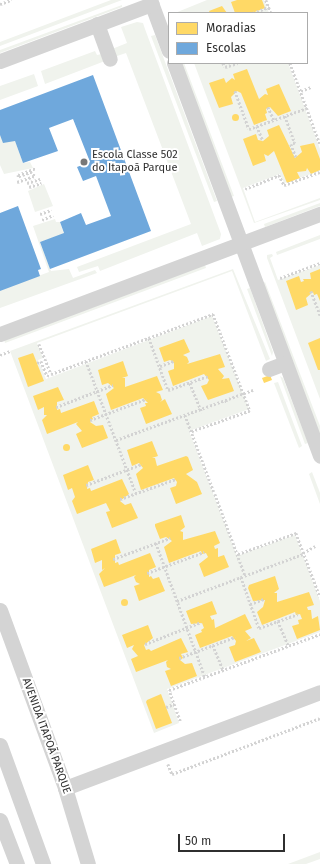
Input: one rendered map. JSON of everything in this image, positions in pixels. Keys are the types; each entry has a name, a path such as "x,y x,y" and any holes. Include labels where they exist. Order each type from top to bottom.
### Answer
{"street":[{"path":"0,61 151,2 168,48"},
{"path":"97,24 110,59"},
{"path":"174,64 320,456"},
{"path":"0,334 320,214"},
{"path":"269,368 285,363"},
{"name":"AVENIDA ITAPOÃ PARQUE","path":"0,610 65,788 88,864"},
{"path":"65,788 320,692"},
{"path":"0,745 44,864"},
{"path":"0,820 17,864"}],"path":[{"path":"0,4 11,0"},
{"path":"266,0 271,12"},
{"path":"252,12 269,7"},
{"path":"224,64 225,67 234,64"},
{"path":"290,64 320,144"},
{"path":"300,91 311,87"},
{"path":"235,91 249,129 307,108"},
{"path":"268,107 274,120"},
{"path":"285,116 295,142 291,144 296,158"},
{"path":"257,126 263,141"},
{"path":"17,182 34,176 32,172 18,177 18,175 36,168"},
{"path":"245,189 279,175 284,185 320,172"},
{"path":"27,183 40,179"},
{"path":"29,187 41,183"},
{"path":"40,214 51,210"},
{"path":"42,220 53,215"},
{"path":"280,278 320,263"},
{"path":"312,291 320,316"},
{"path":"37,363 41,361 46,376 213,314 250,411 191,432"},
{"path":"149,338 168,390 208,376"},
{"path":"39,344 51,374"},
{"path":"0,355 10,351"},
{"path":"86,361 136,493"},
{"path":"160,366 174,361"},
{"path":"190,383 202,412"},
{"path":"56,407 113,385"},
{"path":"116,440 253,390"},
{"path":"90,420 146,399"},
{"path":"226,400 227,404"},
{"path":"185,415 245,575"},
{"path":"86,485 142,464"},
{"path":"120,499 176,479"},
{"path":"238,554 296,533 320,598"},
{"path":"114,559 170,538"},
{"path":"156,543 205,677"},
{"path":"178,601 288,560 315,546"},
{"path":"147,573 204,552"},
{"path":"286,555 288,560"},
{"path":"260,565 262,569"},
{"path":"241,577 259,628 298,614"},
{"path":"250,604 264,599"},
{"path":"278,621 288,645"},
{"path":"145,644 201,622"},
{"path":"180,720 168,690 320,634"},
{"path":"179,658 235,637"},
{"path":"213,645 223,670"},
{"path":"166,706 174,704"},
{"path":"160,766 167,764 172,774 320,718"}],"shaded area":[{"path":"111,0 122,0 0,46 0,42"},
{"path":"207,0 264,0 269,12 177,12"},
{"path":"122,5 122,7 0,53 0,50"},
{"path":"137,22 143,23 221,234 220,239 202,246 197,233 100,271 98,266 79,272 77,267 191,224 126,53 114,57 112,49 127,43 121,27"},
{"path":"155,35 217,201 214,202 151,36"},
{"path":"95,51 97,55 102,54 105,61 45,84 41,71"},
{"path":"180,64 184,64 234,196 231,197"},
{"path":"194,64 288,64 320,149 320,171 284,183 280,174 243,188 255,222 320,198 320,200 254,223"},
{"path":"34,74 38,86 0,100 0,86"},
{"path":"0,135 15,141 23,163 30,162 33,168 4,174 0,165"},
{"path":"44,184 53,206 35,212 28,191"},
{"path":"320,203 320,206 265,227 264,224"},
{"path":"55,219 56,222 60,222 64,234 40,242 51,271 69,269 73,278 95,270 97,273 0,308 0,290 49,272 33,226"},
{"path":"320,235 320,239 277,255 276,252"},
{"path":"272,254 273,256 270,258 278,280 320,265 320,399 267,258 267,255"},
{"path":"205,265 206,268 5,343 4,340"},
{"path":"233,269 270,359 266,361 232,271 37,343 43,358 38,360 46,379 212,316 249,409 189,431 237,556 295,535 320,601 320,632 167,689 179,723 154,733 10,351"},
{"path":"265,282 320,426 320,437 262,284"},
{"path":"250,288 273,352 272,356 247,289"},
{"path":"280,376 283,378 308,443 305,444"},
{"path":"278,382 302,446 299,448 274,383"},
{"path":"312,472 320,493 320,504 309,474"},
{"path":"320,852 320,859 306,864 288,864"}],"building: Moradias":[{"path":"237,0 262,0 265,8 255,12 235,12 231,2"},
{"path":"222,6 226,12 210,12"},
{"path":"247,69 259,99 265,94 268,95 266,89 279,84 291,111 278,116 270,107 266,109 267,113 265,114 267,120 254,125 241,93 237,91 231,97 233,104 219,108 209,83 224,78 226,83 232,78 235,80 233,74"},
{"path":"235,113 239,117 235,121 231,117"},
{"path":"279,125 295,158 302,152 300,146 314,143 320,159 320,170 311,174 307,168 306,171 297,172 300,178 287,183 274,151 268,156 264,154 266,161 253,166 243,139 256,134 258,140 263,141 269,136 267,130"},
{"path":"320,269 320,301 317,294 314,295 313,292 306,298 308,305 296,310 286,281 299,276 301,282 304,281 303,279 311,279 310,273"},
{"path":"320,338 320,370 318,370 308,343"},
{"path":"184,339 190,352 183,355 187,357 189,362 187,364 220,354 225,367 218,369 224,376 222,379 229,378 234,391 208,400 201,386 207,384 209,380 204,374 173,386 168,371 174,369 174,362 170,360 164,362 159,348"},
{"path":"33,353 44,381 28,387 18,358"},
{"path":"123,361 128,376 122,378 125,378 125,387 157,376 163,390 156,392 160,394 162,400 160,402 165,399 172,414 146,424 140,408 146,406 145,403 148,403 143,398 111,410 106,394 114,388 108,383 102,385 98,370"},
{"path":"270,375 272,380 264,383 262,378"},
{"path":"58,387 64,400 57,402 57,410 60,409 61,413 94,401 99,414 92,417 93,419 90,422 96,426 103,425 108,438 82,448 76,434 82,431 76,424 78,422 47,434 42,420 47,415 44,415 44,407 38,410 33,396"},
{"path":"152,441 158,456 152,458 155,458 157,466 186,456 188,457 193,470 186,474 197,482 202,494 176,504 170,488 176,486 177,482 174,478 141,490 136,474 143,468 139,463 132,466 127,450"},
{"path":"66,444 69,447 66,450 63,447"},
{"path":"88,465 94,480 88,482 87,489 90,488 91,491 122,479 129,494 120,501 125,505 131,503 138,518 112,528 106,512 110,511 106,503 77,514 72,501 75,497 72,488 68,490 63,475"},
{"path":"181,515 185,527 180,531 183,532 183,540 215,531 220,543 214,546 215,549 218,548 218,557 224,555 229,567 204,577 199,564 208,557 206,553 202,554 201,551 169,563 164,547 172,541 166,537 160,539 155,524"},
{"path":"116,539 121,553 115,555 115,563 118,562 119,565 150,553 156,567 149,570 149,577 151,576 153,579 159,577 165,591 139,601 134,586 140,584 136,582 134,577 136,575 104,587 99,574 105,568 102,570 102,560 95,563 91,549"},
{"path":"275,576 279,589 274,593 277,593 277,602 309,592 314,605 307,607 308,610 311,610 312,619 318,616 320,630 297,639 292,626 299,624 298,620 302,619 300,614 296,615 295,612 262,625 257,612 263,607 265,600 253,601 248,588 249,585"},
{"path":"124,598 127,599 127,605 124,606 121,605 120,602 121,599"},
{"path":"212,601 217,614 210,616 212,620 214,619 215,628 245,614 252,628 245,631 251,638 246,641 254,638 261,652 235,662 229,647 235,645 236,641 232,636 200,648 195,635 202,632 201,630 204,628 202,623 191,624 186,611"},
{"path":"148,625 153,638 144,645 146,650 149,649 151,651 181,638 188,652 181,654 183,658 180,660 185,664 192,663 197,676 171,686 165,671 171,669 167,667 166,662 168,660 136,672 131,659 138,656 132,649 134,645 127,648 122,635"},
{"path":"161,694 172,723 156,729 146,702 147,700"}],"building: Escolas":[{"path":"93,75 151,231 50,269 40,242 64,233 60,222 81,213 86,225 111,216 96,176 83,181 77,167 90,162 73,119 49,128 58,151 23,163 15,141 3,143 0,135 0,110"},
{"path":"18,206 41,269 38,270 40,276 0,291 0,213"}],"place":[{"name":"Escola Classe 502 do Itapoã Parque","path":"84,162"}]}
